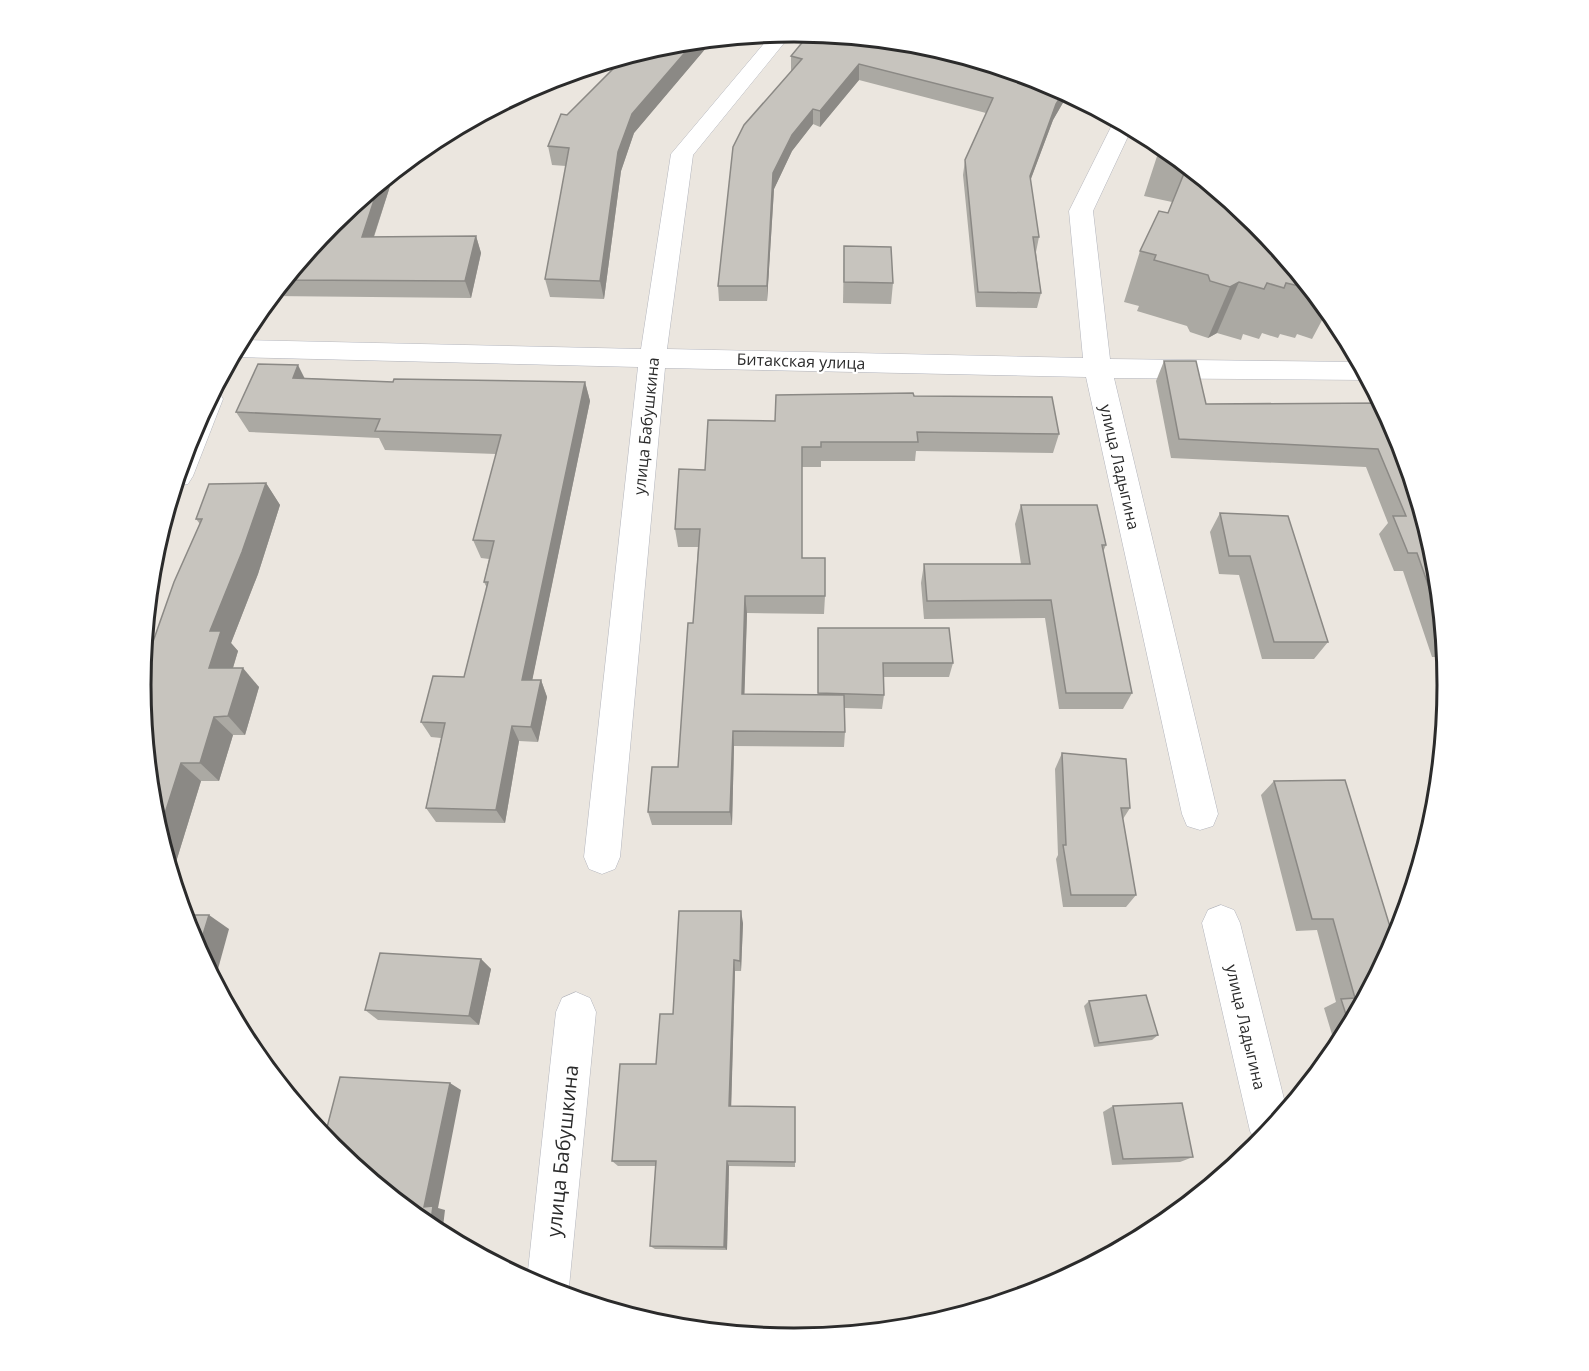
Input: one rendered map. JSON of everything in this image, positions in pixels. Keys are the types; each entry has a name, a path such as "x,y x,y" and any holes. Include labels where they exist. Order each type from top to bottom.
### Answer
{"street":[{"name":"улица Бабушкина","path":"602,857 653,356 682,154 776,42"},
{"name":"улица Ладыгина","path":"1120,130 1081,211 1098,369 1200,814"},
{"name":"Битакская улица","path":"246,349 653,356 1098,369 1356,372"},
{"name":"улица Ладыгина","path":"1221,923 1268,1121"},
{"name":"улица Бабушкина","path":"549,1280 576,1012"}],"building":[{"path":"802,42 837,43 920,54 1001,76 1059,99 1030,176 1039,237 1033,237 1041,293 978,292 965,160 993,98 859,64 820,111 813,109 792,135 773,173 767,286 718,286 733,147 744,125 802,59 791,56"},
{"path":"686,52 632,114 618,152 600,281 545,279 569,148 548,146 561,114 567,115 614,68"},
{"path":"1184,174 1250,230 1298,286 1286,283 1284,288 1267,283 1264,289 1239,282 1230,287 1210,281 1208,275 1154,260 1156,255 1140,251 1159,211 1168,213"},
{"path":"375,198 362,237 476,236 465,281 295,280 339,230"},
{"path":"844,246 891,247 893,283 844,282"},
{"path":"1164,361 1196,361 1206,404 1373,403 1404,479 1426,560 1430,591 1417,553 1408,553 1393,516 1406,516 1378,449 1179,439"},
{"path":"258,364 298,365 293,378 393,382 394,379 585,382 522,680 541,680 531,727 512,726 496,810 426,808 445,723 421,722 433,676 464,677 488,582 484,582 494,541 473,540 501,435 375,431 380,419 236,412"},
{"path":"913,393 914,396 1052,397 1059,434 917,432 918,442 821,442 821,447 802,447 802,558 825,558 825,596 745,596 742,694 844,695 845,732 733,731 730,812 648,812 652,767 678,767 688,623 693,623 700,529 675,529 679,469 705,470 708,420 775,421 776,395"},
{"path":"266,483 242,552 210,631 221,631 209,668 243,668 228,716 214,717 200,763 181,763 164,816 152,728 152,645 174,582 202,519 196,519 209,484"},
{"path":"1021,505 1097,505 1106,545 1102,545 1132,693 1066,693 1051,600 927,601 924,564 1030,564"},
{"path":"1220,513 1288,516 1328,642 1274,642 1250,556 1229,556"},
{"path":"818,628 949,628 953,663 883,663 884,695 818,693"},
{"path":"1062,753 1126,759 1130,808 1121,808 1136,895 1071,895 1063,845 1066,845"},
{"path":"1345,780 1390,928 1372,970 1346,1016 1341,999 1355,998 1333,919 1312,919 1274,781"},
{"path":"679,911 741,911 740,961 734,960 729,1106 795,1107 795,1162 727,1161 724,1247 650,1246 656,1161 612,1161 620,1064 656,1064 660,1014 673,1014"},
{"path":"194,915 209,915 202,937"},
{"path":"380,953 481,959 469,1016 365,1010"},
{"path":"1146,995 1158,1035 1099,1043 1089,1001"},
{"path":"340,1077 450,1083 424,1207 433,1206 432,1217 370,1169 327,1128"},
{"path":"1182,1103 1193,1157 1123,1159 1113,1106"}]}
